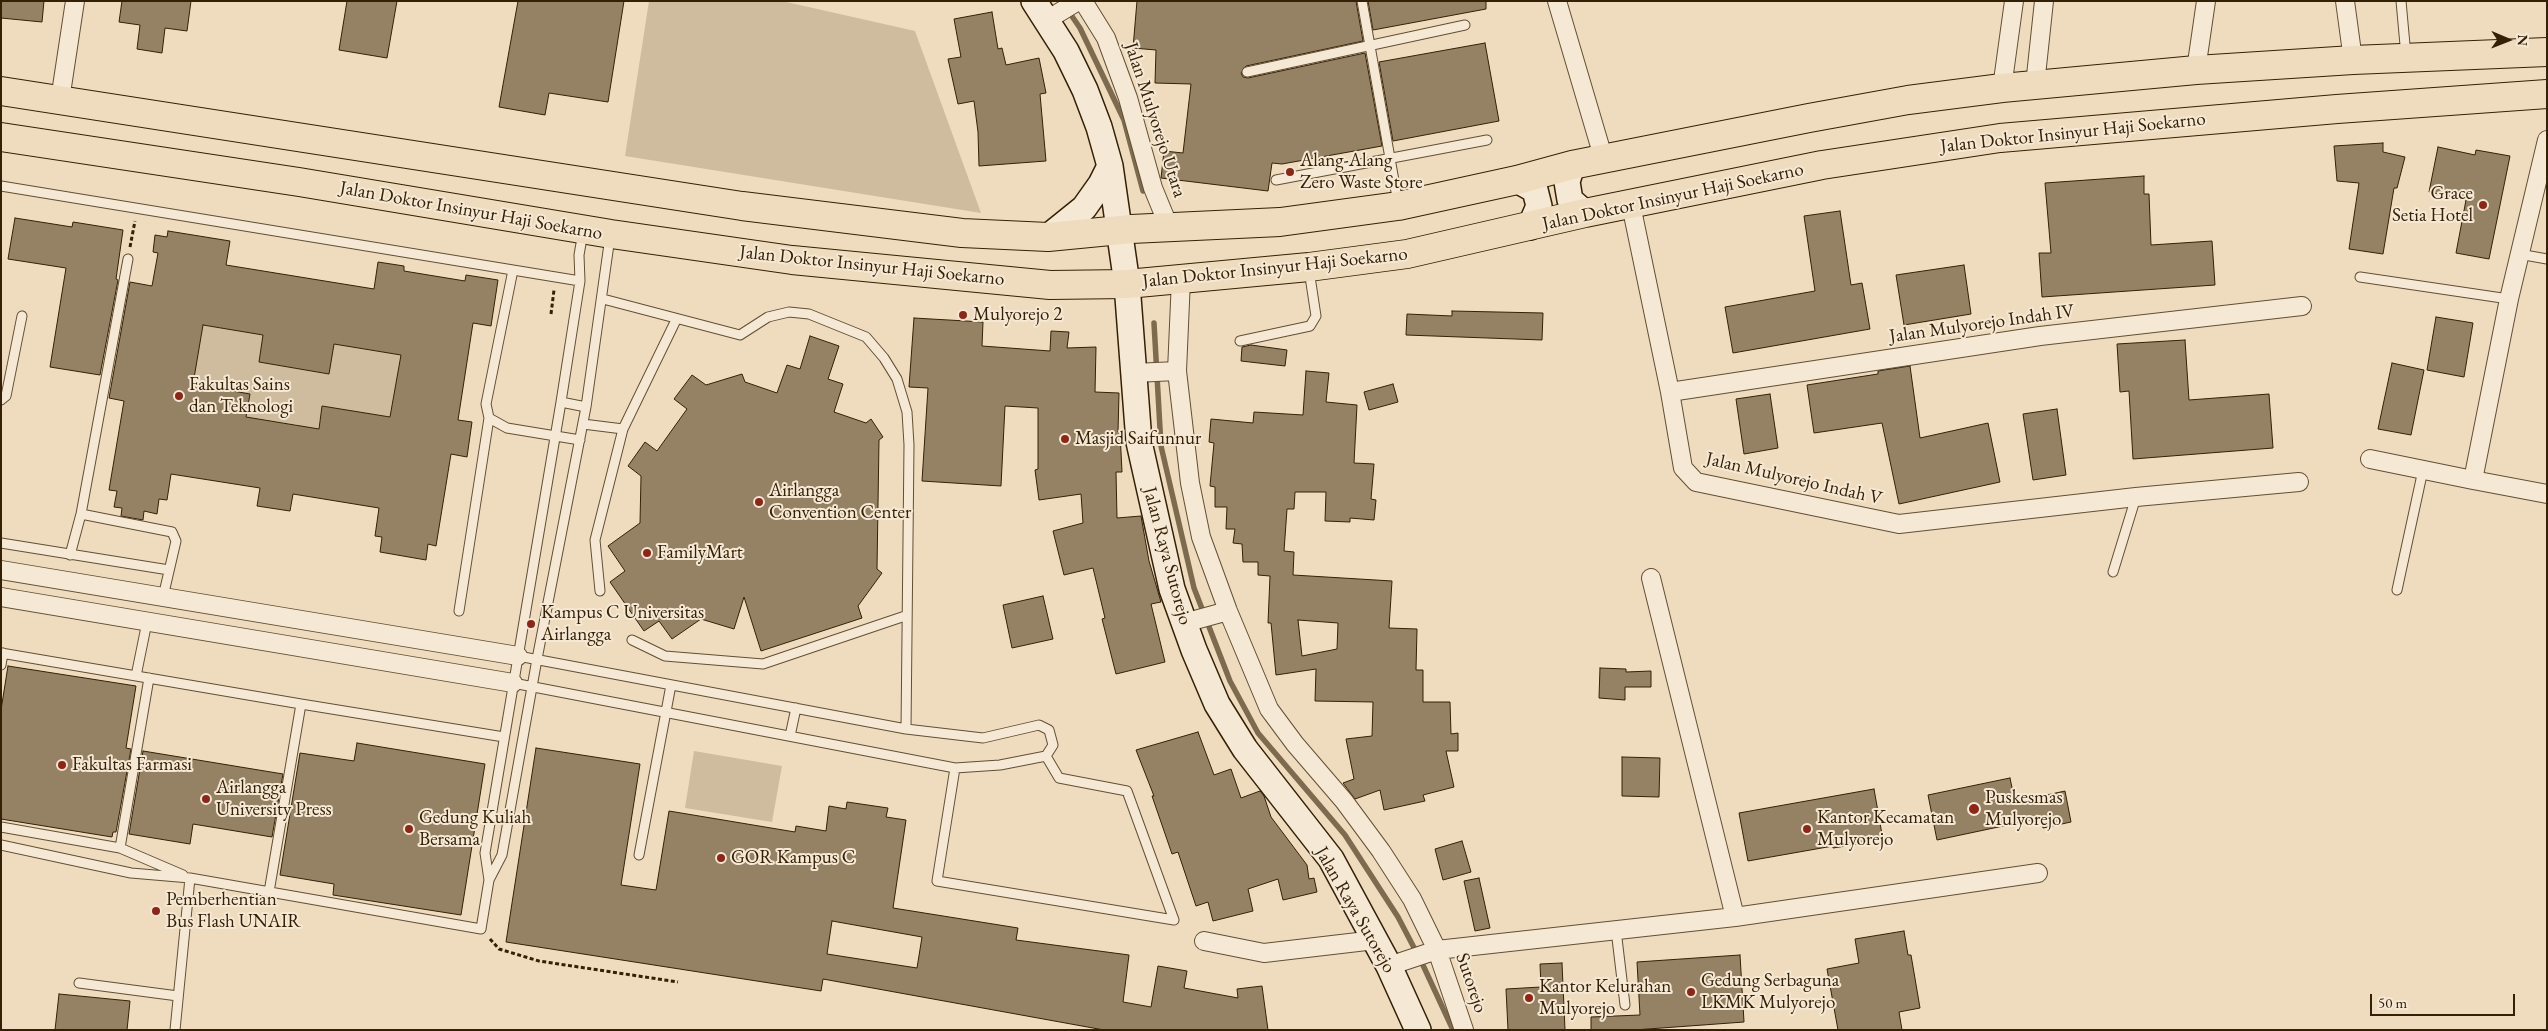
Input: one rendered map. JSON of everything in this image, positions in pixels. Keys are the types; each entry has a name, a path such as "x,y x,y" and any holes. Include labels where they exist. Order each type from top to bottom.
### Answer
{"main road":[{"name":"Jalan Raya Sutorejo","path":"1045,12 1085,90 1099,127 1110,166 1143,228 1133,284 1138,373 1138,442 1172,589 1189,622 1217,704 1245,749 1331,859 1375,940 1395,964 1418,1030"},
{"path":"1,91 742,206 962,233 1048,236 1143,228 1280,222 1398,206 1517,180 1572,165 1899,102 2005,69 2199,51 2352,60 2547,52"},
{"name":"Jalan Doktor Insinyur Haji Soekarno","path":"1,137 299,182 611,234 792,260 1050,285 1133,284 1309,267 1407,254 1585,213 1822,165 2000,138 2337,108 2547,94"},
{"path":"1572,165 1566,182 1570,200 1585,213"},
{"path":"1048,236 1084,208 1101,184 1110,166"},
{"path":"1517,180 1535,190 1539,206 1530,227"}],"street":[{"path":"60,100 74,1"},
{"path":"1557,1 1604,160"},
{"path":"2037,66 2044,1"},
{"path":"2199,51 2206,1"},
{"path":"2344,1 2352,60"},
{"path":"1045,12 1077,3"},
{"name":"Jalan Mulyorejo Utara","path":"1077,3 1106,38 1128,98 1153,188 1143,228"},
{"path":"2005,69 2011,3"},
{"path":"2473,480 2509,298 2547,140"},
{"name":"Jalan Mulyorejo Indah V","path":"1631,205 1670,392 1683,468 1696,482 1899,524 2136,496 2299,482"},
{"name":"Sutorejo","path":"1175,280 1174,371 1190,483 1201,537 1222,612 1269,709 1295,744 1344,801 1381,851 1412,899 1464,1030"},
{"name":"Jalan Mulyorejo Indah IV","path":"1670,392 2040,336 2302,306"},
{"path":"1138,373 1174,371"},
{"path":"2370,459 2547,494"},
{"path":"1,570 518,656"},
{"path":"1651,578 1736,917"},
{"path":"1,597 513,683"},
{"path":"1189,622 1222,612"},
{"path":"1395,964 1433,951 1736,917 2038,873"},
{"path":"1204,941 1264,953 1375,940"}],"lane":[{"path":"1362,1 1398,206"},
{"path":"2401,1 2406,58"},
{"path":"1247,72 1465,25"},
{"path":"1276,180 1487,140"},
{"path":"1,186 580,281"},
{"path":"1,845 131,873 190,878 482,929 489,880 485,853 561,402 580,281 579,255 584,229"},
{"path":"489,880 502,855 536,659 586,407 603,300 611,234"},
{"path":"2519,254 2547,259"},
{"path":"70,555 81,514 128,259"},
{"path":"1240,341 1310,326 1314,322 1316,312 1309,267"},
{"path":"459,611 489,418 486,404 513,270"},
{"path":"2360,277 2509,298"},
{"path":"603,300 740,335 768,317 790,312 809,314 866,337 884,358 897,379 907,412 909,445 905,616 906,729"},
{"path":"1,400 6,396 22,316"},
{"path":"600,591 595,540 623,428 676,320"},
{"path":"561,402 586,407"},
{"path":"489,418 507,428 580,440"},
{"path":"583,424 623,428"},
{"path":"2397,590 2423,470"},
{"path":"2113,572 2136,496"},
{"path":"81,514 172,532 176,541 163,597"},
{"path":"1,543 169,570"},
{"path":"632,640 664,656 763,664 905,616"},
{"path":"136,676 147,622"},
{"path":"1,665 2,653 504,737"},
{"path":"513,683 955,768 1000,765 1046,756 1053,745 1049,730 1039,725 983,738 906,729 518,656"},
{"path":"120,848 149,678"},
{"path":"639,855 671,686"},
{"path":"269,892 301,704"},
{"path":"790,736 796,708"},
{"path":"955,768 937,881 1174,920 1127,791 1059,778 1046,756"},
{"path":"1,827 120,848 190,878"},
{"path":"175,1030 190,878"},
{"path":"1616,930 1625,1005"},
{"path":"79,983 178,996"}],"path":[{"path":"128,259 137,208"},
{"path":"551,314 556,277"},
{"path":"482,929 499,949 539,961 678,982"}],"shaded area":[{"path":"649,1 782,1 915,31 981,213 625,156"},
{"path":"203,325 263,335 259,362 328,374 334,344 401,355 390,417 322,406 316,444 298,425 271,421 244,432 250,394 193,384"},
{"path":"694,751 782,766 772,822 685,808"}],"building":[{"path":"1,1 44,1 42,22 1,18"},
{"path":"122,1 191,1 187,31 165,28 162,53 137,49 140,25 119,22"},
{"path":"347,1 397,1 387,58 339,50"},
{"path":"518,1 624,1 608,102 549,93 545,115 499,107"},
{"path":"1137,1 1356,1 1363,41 1246,66 1241,73 1243,77 1248,78 1365,53 1382,146 1282,164 1272,163 1268,191 1161,178 1164,151 1183,153 1191,84 1155,83 1156,50 1133,48"},
{"path":"1368,1 1486,1 1486,9 1373,30"},
{"path":"992,12 998,49 1002,48 1006,65 1039,58 1046,93 1040,94 1046,161 979,166 978,132 974,101 958,104 948,59 961,57 954,19"},
{"path":"1485,43 1499,121 1393,141 1379,62"},
{"path":"2383,143 2383,152 2405,157 2397,188 2394,188 2383,254 2349,249 2359,183 2337,181 2334,146"},
{"name":"Grace Setia Hotel","path":"2438,147 2475,155 2476,150 2510,156 2489,259 2456,253 2466,200 2429,192"},
{"path":"2144,176 2144,194 2149,194 2151,245 2212,241 2215,285 2042,297 2039,253 2051,253 2045,183"},
{"path":"1840,211 1851,285 1862,283 1870,329 1733,353 1725,307 1815,291 1804,216"},
{"path":"15,218 72,227 73,222 123,230 116,279 118,280 100,375 50,367 66,268 8,259"},
{"name":"Fakultas Sains dan Teknologi","path":"168,231 230,241 226,265 374,289 378,262 404,266 404,271 465,281 466,275 498,280 491,326 473,323 458,420 472,422 467,457 451,454 436,546 428,544 426,560 380,552 382,537 375,536 379,508 293,494 290,511 257,506 260,488 171,474 167,500 159,499 157,514 144,511 143,520 121,516 122,508 114,507 117,491 109,490 124,401 109,398 130,282 152,286 158,253 153,252 155,235 167,237","holes":["203,325 263,335 259,362 329,374 334,344 401,355 390,417 322,406 319,429 246,417 250,394 193,384"]},
{"path":"1964,265 1971,314 1904,325 1896,275"},
{"path":"1452,311 1543,313 1542,340 1406,335 1407,314 1452,316"},
{"path":"2436,317 2473,323 2464,377 2427,370"},
{"path":"914,318 983,322 982,346 1050,351 1051,331 1069,332 1067,348 1096,347 1095,392 1119,393 1118,432 1120,432 1122,472 1116,472 1117,518 1141,516 1149,561 1161,602 1151,604 1165,662 1116,674 1102,619 1105,618 1093,568 1064,575 1053,531 1083,523 1081,494 1039,500 1035,470 1038,469 1038,408 1005,406 1001,486 922,481 928,388 909,387"},
{"name":"Airlangga Convention Center","path":"810,336 839,346 828,379 843,384 834,412 866,423 871,419 883,437 879,440 877,569 882,573 858,606 862,618 761,651 744,597 734,629 701,619 672,639 659,621 644,631 610,582 625,571 608,546 640,523 641,476 628,466 645,442 657,451 687,409 674,399 692,375 706,385 742,374 745,382 777,393 787,365 800,369"},
{"path":"2185,340 2189,400 2269,394 2273,448 2133,459 2129,391 2120,392 2117,344"},
{"path":"1251,345 1287,350 1285,366 1241,361 1242,347"},
{"path":"2392,363 2424,370 2411,435 2378,429"},
{"path":"1910,366 1920,438 1988,423 2000,482 1899,504 1882,423 1814,433 1807,385 1878,374 1878,371"},
{"path":"1306,371 1329,373 1326,402 1357,405 1354,463 1374,464 1371,499 1376,500 1374,520 1350,518 1350,522 1325,521 1326,492 1295,492 1294,509 1287,509 1284,551 1294,552 1293,575 1392,581 1389,628 1417,629 1416,670 1423,670 1423,702 1450,702 1451,734 1458,733 1458,751 1446,751 1454,787 1423,795 1425,801 1384,810 1380,790 1355,799 1343,783 1354,779 1346,739 1372,736 1373,702 1315,701 1316,669 1276,675 1271,623 1268,623 1270,576 1258,575 1258,562 1243,562 1242,544 1233,543 1235,529 1226,529 1227,507 1215,507 1215,487 1210,486 1214,443 1209,442 1211,419 1253,423 1254,412 1303,415","holes":["1298,620 1338,623 1337,649 1302,656"]},
{"path":"1393,384 1398,402 1369,410 1364,392"},
{"path":"1770,394 1778,448 1744,454 1736,399"},
{"path":"2057,409 2066,475 2033,480 2023,414"},
{"path":"1043,596 1053,639 1012,648 1003,605"},
{"name":"Fakultas Farmasi","path":"8,666 136,686 126,748 131,749 116,832 113,832 112,837 1,819 1,710"},
{"path":"1600,668 1626,669 1626,672 1651,671 1651,687 1625,687 1625,700 1599,698"},
{"path":"1198,732 1214,775 1231,769 1241,798 1260,791 1264,796 1271,817 1307,865 1309,879 1314,878 1317,892 1283,900 1278,879 1248,889 1253,911 1213,921 1208,902 1196,906 1178,852 1172,854 1152,796 1154,796 1136,750"},
{"name":"Gedung Kuliah Bersama","path":"357,743 485,764 461,915 333,895 334,884 280,875 300,753 354,761"},
{"path":"536,748 640,764 621,885 656,890 669,811 795,832 796,826 826,831 829,806 846,809 847,802 888,808 886,817 906,820 893,908 1018,928 1016,940 1129,955 1123,1002 1151,1007 1158,966 1187,971 1184,988 1238,998 1237,989 1262,986 1268,1030 1104,1030 823,979 821,991 506,942","holes":["832,921 922,937 917,968 827,954"]},
{"name":"Airlangga University Press","path":"143,751 283,774 272,837 193,824 190,844 129,834"},
{"path":"1622,757 1660,758 1659,797 1622,796"},
{"name":"Puskesmas Mulyorejo","path":"2010,778 2015,802 2065,791 2071,822 2043,828 2041,818 1937,840 1928,795"},
{"path":"1874,789 1883,840 1833,848 1833,846 1748,861 1739,813"},
{"path":"1462,841 1471,872 1443,880 1435,849"},
{"path":"1479,878 1490,928 1475,931 1464,881"},
{"path":"1904,931 1908,955 1911,955 1920,1008 1899,1012 1902,1030 1838,1030 1827,969 1859,963 1855,939"},
{"name":"Gedung Serbaguna LKMK Mulyorejo","path":"1740,955 1744,1022 1634,1030 1591,1030 1591,1017 1640,1015 1637,962"},
{"path":"1562,963 1565,1030 1508,1030 1506,989 1541,987 1540,964"},
{"path":"59,994 130,1001 127,1030 55,1030"}],"waterway":[{"path":"1067,9 1080,28 1124,120 1143,191"},
{"path":"1154,323 1161,446 1194,588 1230,681 1258,733 1345,835 1398,917 1453,1030"}],"place":[{"name":"Alang-Alang Zero Waste Store","path":"1290,172"},
{"name":"Grace Setia Hotel","path":"2483,205"},
{"name":"Mulyorejo 2","path":"963,315"},
{"name":"Fakultas Sains dan Teknologi","path":"179,396"},
{"name":"Masjid Saifunnur","path":"1065,439"},
{"name":"Airlangga Convention Center","path":"759,502"},
{"name":"FamilyMart","path":"647,553"},
{"name":"Kampus C Universitas Airlangga","path":"531,624"},
{"name":"Fakultas Farmasi","path":"62,765"},
{"name":"Airlangga University Press","path":"206,799"},
{"name":"Puskesmas Mulyorejo","path":"1974,809"},
{"name":"Gedung Kuliah Bersama","path":"409,829"},
{"name":"Kantor Kecamatan Mulyorejo","path":"1807,829"},
{"name":"GOR Kampus C","path":"721,858"},
{"name":"Pemberhentian Bus Flash UNAIR","path":"156,911"},
{"name":"Gedung Serbaguna LKMK Mulyorejo","path":"1691,992"},
{"name":"Kantor Kelurahan Mulyorejo","path":"1529,998"}]}
